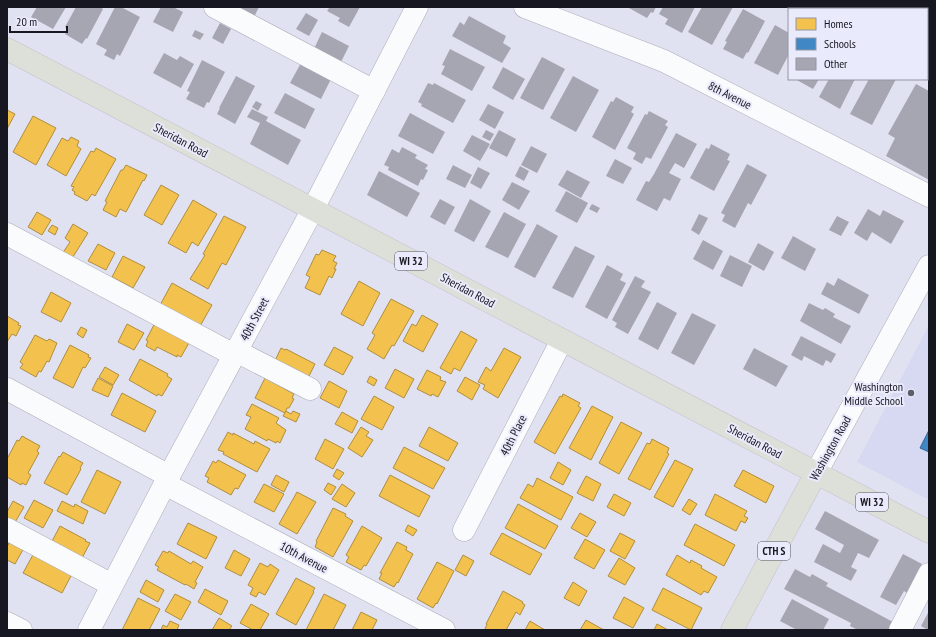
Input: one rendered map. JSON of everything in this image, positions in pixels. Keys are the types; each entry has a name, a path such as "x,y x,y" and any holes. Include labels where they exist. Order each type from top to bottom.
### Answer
{"main road":[{"name":"Sheridan Road","path":"7,49 929,532"},
{"name":"Washington Road","path":"732,630 816,473"}],"street":[{"path":"215,7 374,91"},
{"name":"40th Street","path":"89,630 167,480 313,209 417,7"},
{"name":"8th Avenue","path":"525,7 550,11 664,61 929,196"},
{"path":"7,234 235,353 310,389"},
{"name":"Washington Road","path":"816,473 929,266"},
{"name":"40th Place","path":"464,530 562,340"},
{"name":"10th Avenue","path":"7,389 167,480 444,630"},
{"path":"7,529 112,585"},
{"path":"900,630 929,574"},
{"path":"7,622 21,630"}],"shaded area":[{"name":"Washington Middle School","path":"929,325 929,500 857,462"}],"building: Homes":[{"path":"7,110 15,114 7,129"},
{"path":"33,116 56,128 36,165 13,152"},
{"path":"71,137 79,141 77,146 81,149 66,176 47,165 62,138 68,141"},
{"path":"96,148 116,159 95,196 92,194 87,201 74,194 75,192 72,190 74,187 71,186 91,151 94,152"},
{"path":"126,165 147,175 126,212 120,209 116,217 103,210 107,202 105,201 121,170 123,170"},
{"path":"161,185 179,195 162,225 144,215"},
{"path":"193,200 217,214 198,246 192,242 186,253 168,243"},
{"path":"37,212 51,220 42,235 28,227"},
{"path":"224,216 246,227 226,265 222,263 208,289 190,279 205,255 203,254"},
{"path":"73,224 88,233 71,260 62,254 70,242 65,238"},
{"path":"52,225 58,228 55,235 48,231"},
{"path":"98,244 115,253 106,270 88,261"},
{"path":"322,250 336,256 333,261 337,263 332,278 329,276 320,295 305,288 310,277 306,275 316,254 319,255"},
{"path":"123,256 145,267 133,288 112,277"},
{"path":"359,281 380,293 363,326 341,314"},
{"path":"172,283 212,305 199,328 159,307"},
{"path":"51,292 71,303 61,322 41,312"},
{"path":"391,299 414,311 394,346 392,345 384,359 367,349 375,335 372,333"},
{"path":"422,315 438,324 423,352 403,341 412,324 416,326"},
{"path":"7,316 19,323 18,325 21,326 16,336 12,334 7,342"},
{"path":"156,321 190,341 181,357 177,355 177,357 157,347 155,351 146,346 148,341 146,340"},
{"path":"127,324 144,333 134,350 118,342"},
{"path":"81,327 87,330 83,338 77,334"},
{"path":"461,331 477,340 460,371 454,368 451,374 440,368"},
{"path":"35,335 47,341 49,339 57,343 49,362 47,361 41,372 39,371 36,377 20,368 23,364 20,362"},
{"path":"70,345 89,355 88,357 91,358 85,368 83,367 73,388 53,378"},
{"path":"334,347 353,357 343,375 324,365"},
{"path":"281,348 286,349 315,364 306,382 273,365"},
{"path":"504,348 521,357 498,398 483,389 485,385 478,382 486,367 491,371"},
{"path":"140,359 168,374 167,376 172,379 162,396 158,394 157,396 129,380"},
{"path":"105,367 119,375 113,385 99,377"},
{"path":"395,369 414,379 404,398 385,388"},
{"path":"427,370 441,377 440,380 446,382 438,397 432,394 431,396 417,389"},
{"path":"370,376 377,380 374,386 367,382"},
{"path":"465,377 480,385 472,400 457,391"},
{"path":"98,378 113,386 108,397 92,390"},
{"path":"265,378 294,394 292,398 294,399 285,413 255,398"},
{"path":"329,381 347,391 339,408 320,398"},
{"path":"122,393 156,411 145,432 111,415"},
{"path":"563,394 580,403 578,406 581,408 555,454 534,442 560,396 562,397"},
{"path":"374,396 394,407 382,430 361,419"},
{"path":"252,404 279,418 276,423 286,430 280,443 277,441 276,443 268,439 267,441 245,429 251,417 246,415"},
{"path":"592,406 613,417 591,460 569,448"},
{"path":"286,411 291,414 293,411 300,414 296,422 283,416"},
{"path":"342,412 358,421 352,433 335,424"},
{"path":"621,422 642,433 619,474 599,463"},
{"path":"361,427 369,432 366,436 373,440 362,457 348,448"},
{"path":"429,427 458,443 448,461 419,446"},
{"path":"228,432 254,444 255,441 270,449 257,472 223,454 224,452 218,450"},
{"path":"22,436 40,446 37,451 39,453 28,473 31,475 26,485 22,483 21,485 7,477 7,459 17,440 19,441"},
{"path":"325,439 344,449 333,469 315,459"},
{"path":"652,439 669,448 667,453 669,454 650,490 628,479 647,443 650,444"},
{"path":"404,447 445,468 433,489 393,468"},
{"path":"63,452 83,463 67,495 44,483 59,456 60,457"},
{"path":"218,460 246,475 238,489 235,488 231,495 207,482 209,478 205,476 213,461 216,463"},
{"path":"675,460 693,469 673,507 654,497"},
{"path":"558,462 571,470 563,485 550,478"},
{"path":"337,469 344,473 339,480 333,476"},
{"path":"97,470 121,482 105,514 81,502"},
{"path":"743,470 774,486 766,503 734,486"},
{"path":"276,475 289,482 284,492 271,485"},
{"path":"390,475 430,496 419,517 379,496"},
{"path":"586,476 601,484 593,501 577,493"},
{"path":"537,478 573,497 561,520 520,498 528,484 533,487"},
{"path":"328,483 336,487 331,495 324,490"},
{"path":"264,484 284,494 274,512 254,502"},
{"path":"342,484 355,493 346,507 332,499"},
{"path":"297,492 316,502 297,534 279,524"},
{"path":"614,494 631,503 624,516 607,507"},
{"path":"715,494 747,511 744,516 748,518 745,523 741,521 736,531 705,515"},
{"path":"689,499 697,504 690,515 682,510"},
{"path":"34,500 53,510 43,528 24,518"},
{"path":"13,501 24,507 14,524 7,520 7,512"},
{"path":"62,501 74,507 75,504 88,511 83,524 57,511"},
{"path":"518,504 558,526 545,549 505,528"},
{"path":"333,508 346,514 345,516 353,521 333,557 315,547 316,541"},
{"path":"580,513 596,522 587,537 571,528"},
{"path":"188,523 217,537 206,559 177,544"},
{"path":"695,524 735,545 724,566 684,545"},
{"path":"408,525 417,530 413,536 405,531"},
{"path":"60,526 90,543 81,560 50,545"},
{"path":"362,526 382,538 366,566 364,565 361,570 346,562 349,557 346,555"},
{"path":"502,533 542,554 530,575 490,554"},
{"path":"620,533 635,541 625,559 610,551"},
{"path":"11,539 25,546 15,564 7,560 7,547"},
{"path":"585,539 605,550 594,569 574,558"},
{"path":"397,542 407,547 406,550 413,554 398,583 397,582 394,587 379,579 382,573 380,573"},
{"path":"234,550 250,559 241,576 225,568"},
{"path":"35,551 73,572 62,593 23,573"},
{"path":"163,551 168,553 169,551 191,564 193,561 203,567 195,582 197,583 194,589 157,570 159,567 155,565"},
{"path":"463,555 474,561 466,576 455,570"},
{"path":"677,555 690,563 691,560 702,566 701,568 717,577 708,593 704,591 701,595 666,575"},
{"path":"619,558 635,568 625,585 608,576"},
{"path":"437,562 454,571 437,604 436,603 433,608 417,599"},
{"path":"260,563 268,567 270,564 279,570 265,595 259,592 256,597 250,594 253,588 248,585"},
{"path":"296,578 315,588 296,625 276,614"},
{"path":"146,580 164,590 158,602 140,592"},
{"path":"573,582 587,591 579,606 564,598"},
{"path":"663,588 702,608 691,630 652,610"},
{"path":"205,589 228,601 221,615 198,602"},
{"path":"503,591 523,602 522,603 525,605 520,615 516,612 506,630 487,630 485,629 486,624"},
{"path":"175,594 191,602 181,620 165,611"},
{"path":"324,594 346,605 333,630 306,630"},
{"path":"624,597 644,608 633,628 613,618"},
{"path":"138,598 160,609 149,630 122,630"},
{"path":"251,604 269,614 260,630 253,630 240,623"},
{"path":"361,612 377,620 372,630 352,630"},
{"path":"219,618 232,626 229,630 212,630"},
{"path":"586,620 604,630 580,630"},
{"path":"170,621 179,625 177,630 161,630 163,625 167,627"},
{"path":"530,621 545,630 525,630"},
{"path":"657,624 668,630 654,630"}],"building: Schools":[{"path":"929,430 929,452 920,448"}],"building: Other":[{"path":"37,7 66,7 53,29 31,17"},
{"path":"76,7 100,7 103,9 87,39 86,38 82,44 65,34 67,29 65,27"},
{"path":"115,7 121,7 140,17 120,56 117,54 114,60 104,55 107,50 96,44"},
{"path":"161,7 173,7 183,12 173,32 153,22"},
{"path":"241,7 259,7 253,19 239,11"},
{"path":"330,7 360,7 349,27 338,21 340,18 327,11"},
{"path":"656,7 653,13 651,12 647,18 629,8"},
{"path":"663,7 695,7 682,33 665,24 668,19 659,14"},
{"path":"702,7 733,7 712,45 688,32"},
{"path":"743,9 765,21 748,53 747,52 743,59 723,49 727,42 725,41"},
{"path":"306,13 318,20 309,36 296,29"},
{"path":"469,16 506,36 503,43 511,48 502,63 452,36 460,22 464,25"},
{"path":"220,23 231,29 223,44 212,38"},
{"path":"775,25 788,32 788,56 778,75 754,63"},
{"path":"195,30 204,34 200,40 192,36"},
{"path":"322,32 349,46 339,66 312,53"},
{"path":"450,49 485,67 472,91 441,74 445,66 442,65"},
{"path":"164,53 177,60 180,56 194,64 181,88 153,73"},
{"path":"542,57 565,69 543,110 520,98"},
{"path":"202,60 225,72 209,103 207,102 204,108 186,99 190,92 187,91"},
{"path":"301,63 331,79 321,99 290,83"},
{"path":"503,67 525,79 513,100 492,88"},
{"path":"236,76 255,86 235,124 217,114"},
{"path":"573,76 599,90 576,132 550,118"},
{"path":"797,80 818,80 813,89"},
{"path":"828,80 854,80 840,109 819,97"},
{"path":"868,80 895,80 872,125 850,114"},
{"path":"428,83 433,85 434,83 466,100 453,123 421,106 422,104 418,102"},
{"path":"916,84 929,91 929,180 886,156 895,138 888,134"},
{"path":"285,93 315,109 305,129 274,113"},
{"path":"616,97 634,107 631,112 634,114 615,150 592,137 611,101 613,102"},
{"path":"256,101 262,104 258,111 252,107"},
{"path":"488,104 504,112 495,129 479,120"},
{"path":"252,109 268,117 266,121 301,140 288,165 250,144 260,123 247,117"},
{"path":"649,111 668,121 665,125 668,127 651,159 646,157 642,164 633,159 636,153 627,148 645,114 647,115"},
{"path":"410,113 445,132 433,154 398,136"},
{"path":"486,130 494,134 490,141 482,137"},
{"path":"499,130 516,139 507,157 489,148"},
{"path":"676,133 697,144 684,168 675,163 669,173 681,179 670,201 664,198 657,211 636,200 646,181 649,182 654,174"},
{"path":"472,135 490,144 480,161 463,151"},
{"path":"711,144 730,154 727,160 730,161 714,191 690,178 706,148 709,149"},
{"path":"531,146 547,154 537,173 521,165"},
{"path":"402,147 417,155 415,158 428,165 425,169 428,170 418,186 388,170 389,167 384,165 392,149 399,153"},
{"path":"615,159 632,168 623,184 606,176"},
{"path":"747,164 767,175 751,205 748,203 735,228 722,221 725,215 721,213"},
{"path":"453,165 472,175 465,188 446,179"},
{"path":"520,166 529,171 524,181 515,176"},
{"path":"478,167 490,173 481,189 470,183"},
{"path":"567,170 590,182 581,198 558,185"},
{"path":"379,171 420,193 407,217 367,195"},
{"path":"512,182 530,191 519,210 502,200"},
{"path":"566,191 588,203 577,223 555,211"},
{"path":"440,199 455,207 445,225 430,217"},
{"path":"470,199 491,211 474,242 454,231"},
{"path":"592,204 600,208 597,213 589,209"},
{"path":"868,209 880,216 883,210 904,221 891,244 872,232 867,241 854,233"},
{"path":"504,212 526,224 508,258 485,247"},
{"path":"699,214 708,218 699,235 691,230"},
{"path":"837,216 849,222 841,236 829,230"},
{"path":"537,224 558,236 535,278 514,267"},
{"path":"793,236 816,249 805,271 781,258"},
{"path":"703,240 723,251 713,270 693,259"},
{"path":"758,243 774,252 764,271 748,262"},
{"path":"575,246 595,256 573,298 552,288"},
{"path":"730,255 752,266 742,287 720,276"},
{"path":"607,265 623,274 620,280 626,283 607,319 585,307"},
{"path":"635,276 645,281 641,287 651,292 628,334 615,327 617,323 612,320"},
{"path":"838,278 869,295 859,314 821,294 827,282 834,286"},
{"path":"657,302 677,313 658,350 638,339"},
{"path":"809,303 823,310 825,308 835,314 833,317 851,326 841,344 800,321"},
{"path":"692,313 716,325 694,365 671,353"},
{"path":"801,336 836,354 831,363 826,360 823,366 804,356 802,361 791,355"},
{"path":"754,348 788,366 776,387 743,369"},
{"path":"825,511 879,540 869,558 858,553 851,567 857,570 851,581 814,562 823,544 840,553 844,545 815,529"},
{"path":"903,554 922,564 907,593 904,591 896,605 880,597"},
{"path":"795,569 810,577 812,574 828,583 826,586 893,622 889,630 858,630 850,626 851,623 784,589"},
{"path":"792,599 829,619 823,630 797,630 780,621"},
{"path":"929,611 929,630 928,630 921,626"}],"place":[{"name":"Washington Middle School","path":"911,393"}]}
